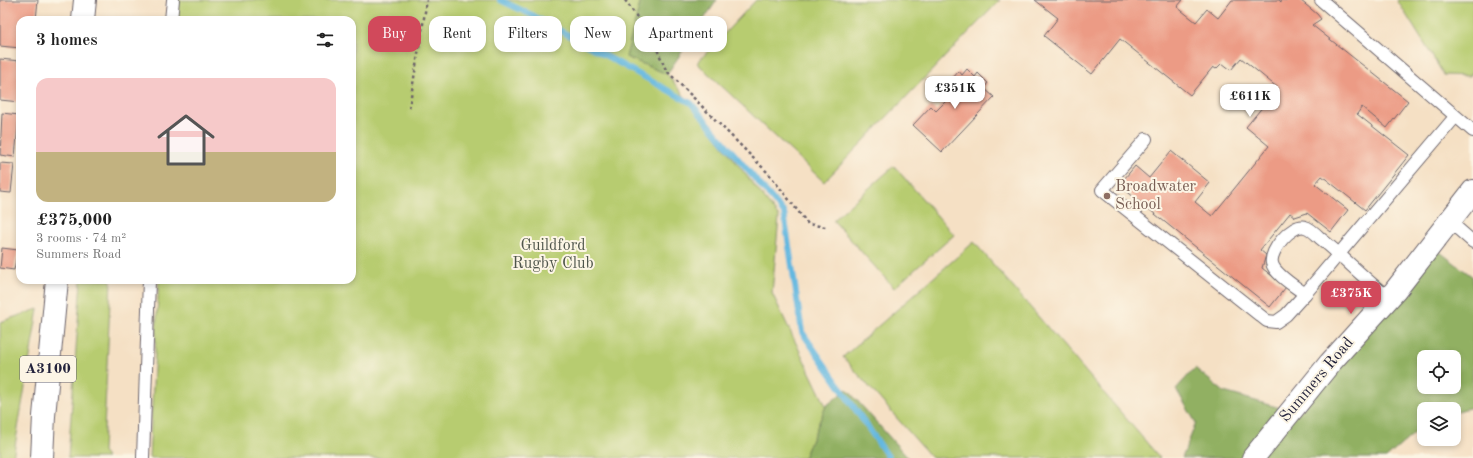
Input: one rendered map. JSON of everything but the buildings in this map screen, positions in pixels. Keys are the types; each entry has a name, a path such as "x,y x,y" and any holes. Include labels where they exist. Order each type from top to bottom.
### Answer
{"street":[{"path":"83,16 85,0"},
{"name":"Summers Road","path":"1253,458 1330,364 1389,298 1473,191"},
{"name":"A3100","path":"42,458 44,416 57,284"}],"lane":[{"path":"171,16 173,0"},
{"path":"1321,0 1473,131"},
{"path":"1146,139 1102,190 1267,321 1276,322 1286,315 1340,254 1455,117"},
{"path":"1450,221 1473,242"},
{"path":"1305,294 1277,272 1272,264 1272,253 1292,229 1298,226 1306,227 1340,254 1369,282 1389,298"},
{"path":"143,458 149,284"}],"path":[{"path":"409,108 427,0"},
{"path":"625,0 653,40 666,70 769,174 808,224 826,227"}],"green space":[{"name":"Guildford Rugby Club","path":"176,0 641,0 637,16 634,16 634,27 626,57 667,74 779,217 772,293 826,406 804,458 149,458 159,284 356,284 356,16 175,16"},
{"path":"641,0 717,0 706,16 637,16"},
{"path":"756,0 1000,0 824,182 697,63 707,52 727,52 727,31"},
{"path":"1397,0 1473,0 1473,72 1470,76 1444,75"},
{"path":"634,27 634,52 682,52 667,74 626,57"},
{"path":"894,166 954,235 894,288 833,220"},
{"path":"974,242 1160,458 932,458 843,357"},
{"path":"1436,249 1473,277 1473,407 1461,410 1461,402 1417,402 1417,431 1386,458 1182,458 1196,423 1176,389 1195,368 1224,392 1298,413"},
{"path":"81,284 111,284 103,451 107,458 68,458"},
{"path":"38,309 13,458 0,458 0,322"},
{"path":"847,389 908,458 804,458 826,406"}],"waterway":[{"path":"500,0 534,16 691,103 784,213 802,332 889,458"}],"place":[{"name":"Broadwater School","path":"1107,196"}]}
